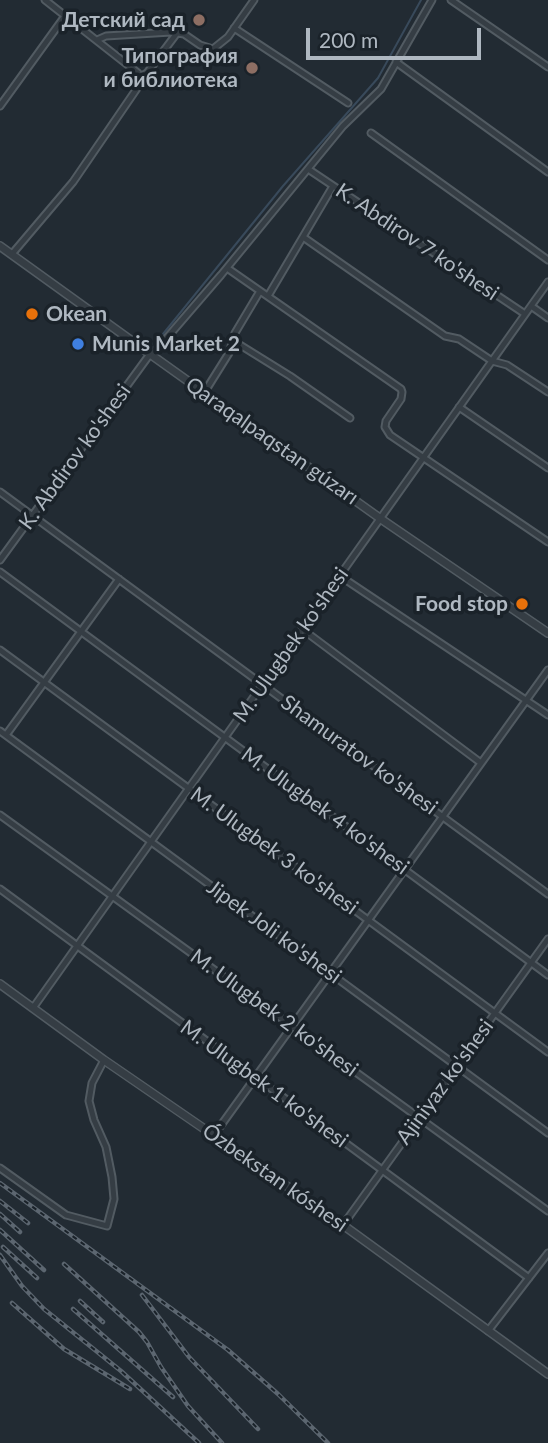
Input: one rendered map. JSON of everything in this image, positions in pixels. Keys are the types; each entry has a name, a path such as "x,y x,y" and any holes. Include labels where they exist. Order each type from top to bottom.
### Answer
{"street":[{"path":"12,254 73,182 140,84 138,73 45,0"},
{"path":"97,41 106,36 171,32 184,34 200,45 214,49 228,37 254,0"},
{"name":"K. Abdirov ko'shesi","path":"0,560 150,354 227,268 343,126 381,89 432,0"},
{"path":"451,0 548,67"},
{"path":"0,106 65,16"},
{"path":"234,28 348,103"},
{"path":"140,78 147,73 177,33"},
{"path":"396,62 548,172"},
{"path":"370,133 548,260"},
{"name":"K. Abdirov 7 ko'shesi","path":"308,169 525,314"},
{"path":"268,296 333,186"},
{"path":"303,237 445,336 458,339 492,361 507,365 548,392"},
{"name":"Qaraqalpaqstan gúzarı","path":"0,246 381,519 548,633"},
{"path":"227,268 397,385 401,389 401,396 386,421 387,431 548,542"},
{"name":"M. Ulugbek ko'shesi","path":"33,1008 548,282"},
{"path":"204,393 229,353 232,340 260,291"},
{"path":"531,306 548,318"},
{"path":"232,340 350,418"},
{"path":"459,407 548,468"},
{"name":"Shamuratov ko'shesi","path":"0,492 548,894"},
{"name":"M. Ulugbek 4 ko'shesi","path":"0,572 548,975"},
{"path":"340,576 548,715"},
{"path":"3,733 119,579"},
{"path":"302,629 481,763"},
{"name":"M. Ulugbek 3 ko'shesi","path":"0,650 548,1052"},
{"path":"214,1135 548,670"},
{"name":"Jipek Joli ko'shesi","path":"3,733 548,1133"},
{"name":"M. Ulugbek 2 ko'shesi","path":"0,814 548,1211"},
{"name":"M. Ulugbek 1 ko'shesi","path":"0,889 529,1278"},
{"name":"Ajiniyaz ko'shesi","path":"343,1225 548,939"},
{"name":"Ózbekstan kóshesi","path":"0,984 104,1060 343,1225 548,1374"},
{"path":"0,1168 66,1215 107,1226 114,1199 112,1177 106,1147 89,1101 92,1083 104,1060"},
{"path":"488,1331 548,1253"}],"waterway":[{"path":"163,334 283,186 378,78 421,0"}],"railway":[{"path":"0,1183 228,1350 328,1443"},
{"path":"0,1201 28,1223"},
{"path":"0,1214 20,1232"},
{"path":"0,1230 44,1270"},
{"path":"3,1247 37,1278"},
{"path":"0,1255 22,1286 44,1309 121,1371 199,1443"},
{"path":"64,1264 139,1332 188,1406 222,1443"},
{"path":"142,1295 189,1357 258,1429"},
{"path":"80,1301 103,1322"},
{"path":"12,1303 64,1349 130,1389"},
{"path":"73,1309 173,1397"}],"place":[{"name":"Детский сад","path":"199,20"},
{"name":"Типография и библиотека","path":"252,68"},
{"name":"Okean","path":"32,314"},
{"name":"Munis Market 2","path":"78,344"},
{"name":"Food stop","path":"522,604"}]}
